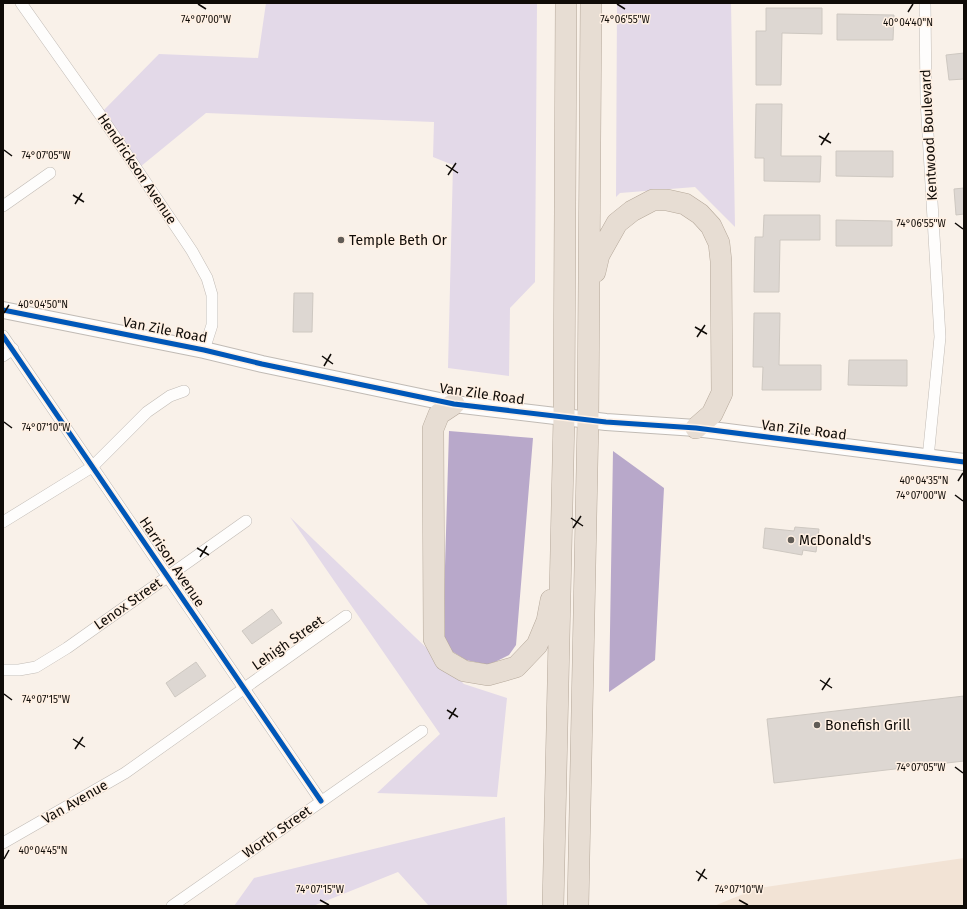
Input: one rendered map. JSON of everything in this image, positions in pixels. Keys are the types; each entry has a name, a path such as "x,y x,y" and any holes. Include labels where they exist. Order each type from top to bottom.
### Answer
{"highway":[{"path":"553,906 564,417 566,3"},
{"path":"578,906 588,420 591,3"},
{"path":"589,298 599,255 617,223 632,211 654,200 667,200 684,204 700,214 711,226 719,243 721,261 722,393 712,414 696,428"},
{"path":"454,404 439,414 433,429 434,639 445,660 464,671 488,675 516,667 536,645 547,621 561,556"}],"street":[{"name":"Hendrickson Avenue","path":"21,3 101,116 178,229 207,278 212,296 212,325 204,350"},
{"name":"Kentwood Boulevard","path":"925,3 926,100 940,337 928,458"},
{"path":"3,206 50,173"},
{"name":"Van Zile Road","path":"3,310 204,350 262,364 454,404 606,422 696,428 964,462"},
{"name":"Harrison Avenue","path":"3,336 321,801"},
{"path":"3,356 13,349"},
{"path":"3,522 92,467 147,412 170,396 184,391"},
{"name":"Lenox Street","path":"3,670 19,670 36,667 66,648 246,521"},
{"name":"Lehigh Street","path":"146,759 346,616"},
{"name":"Worth Street","path":"172,906 422,731"},
{"name":"Van Avenue","path":"3,843 125,773 146,759"}],"shaded area":[{"path":"266,3 537,3 535,282 510,308 509,376 448,368 453,165 433,157 434,122 206,113 140,167 102,112 159,54 258,58"},
{"path":"617,3 731,3 735,227 695,187 620,193 616,197"},
{"path":"449,431 533,438 516,645 509,655 489,665 466,660 450,650 443,634"},
{"path":"613,451 664,488 655,660 609,692"},
{"path":"290,517 464,684 507,698 497,797 377,793 440,734"},
{"path":"505,817 507,906 429,906 398,872 313,906 234,906 254,878"},
{"path":"964,858 964,906 714,906 758,888"}],"building":[{"path":"766,8 822,8 822,34 782,33 781,85 756,85 756,31 766,31"},
{"path":"837,14 894,15 893,40 837,40"},
{"path":"964,53 964,79 949,80 946,55"},
{"path":"756,104 782,104 781,156 821,156 820,182 764,181 764,158 755,158"},
{"path":"836,151 893,151 893,177 836,176"},
{"path":"964,188 964,214 956,215 954,189"},
{"path":"764,215 820,215 820,240 780,240 779,292 754,292 755,237 763,237"},
{"path":"836,220 892,221 892,246 836,246"},
{"path":"294,293 313,293 312,332 293,332"},
{"path":"754,313 780,313 779,365 821,365 821,390 762,390 763,367 753,367"},
{"path":"849,360 907,360 907,386 848,385"},
{"name":"McDonald's","path":"795,527 819,529 816,552 803,550 802,555 763,548 765,528 794,531"},
{"path":"272,609 282,623 252,644 242,631"},
{"path":"196,662 206,676 175,697 166,683"},
{"path":"964,696 964,761 774,783 767,719"}],"cycle path":[{"path":"3,310 204,350 262,364 454,404 606,422 696,428 964,462"},
{"path":"3,336 321,801"}],"place":[{"name":"Temple Beth Or","path":"341,240"},
{"name":"McDonald's","path":"791,540"},
{"name":"Bonefish Grill","path":"817,725"}]}
